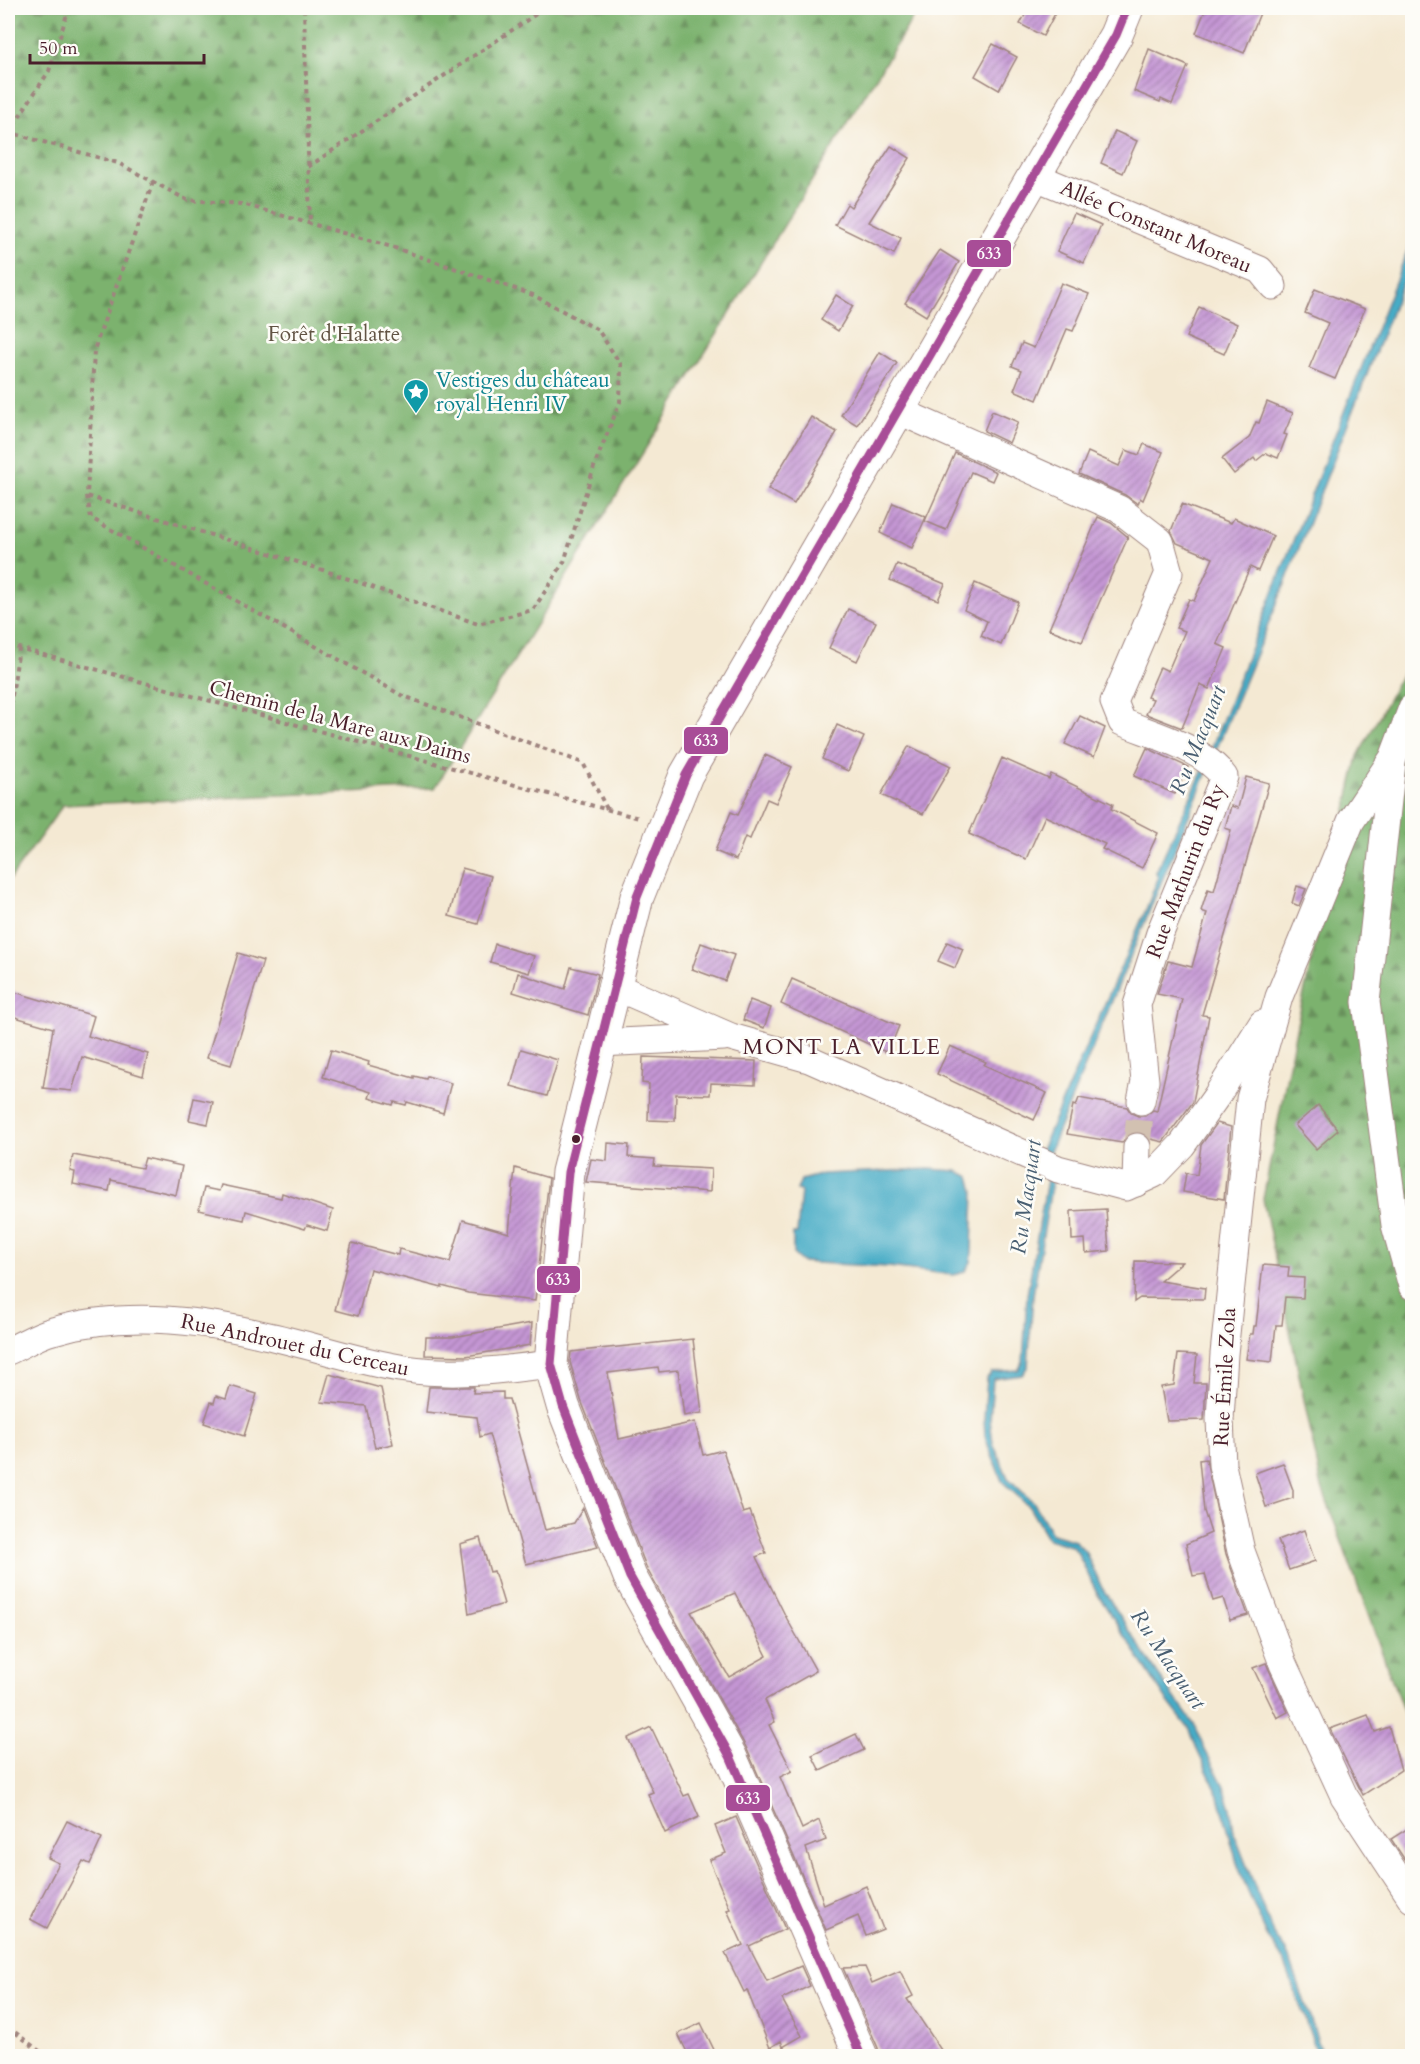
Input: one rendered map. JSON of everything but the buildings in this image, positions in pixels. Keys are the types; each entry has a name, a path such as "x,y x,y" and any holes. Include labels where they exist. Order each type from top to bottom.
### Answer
{"street":[{"path":"861,2056 730,1756 630,1576 563,1406 551,1364 568,1172 637,897 686,775 1116,35 1127,8"},
{"name":"Allée Constant Moreau","path":"1034,176 1260,270 1273,286"},
{"name":"Rue Mathurin du Ry","path":"897,410 1119,509 1160,541 1169,573 1113,702 1122,722 1193,751 1218,769 1224,777 1160,933 1137,1005 1145,1081 1141,1101"},
{"path":"614,986 731,1037 809,1059 1058,1169 1126,1187 1154,1174 1182,1145 1216,1097 1279,997 1351,821 1393,758 1413,708"},
{"path":"1393,758 1366,1002 1395,1225 1413,1286"},
{"name":"Rue Émile Zola","path":"1279,997 1250,1099 1224,1354 1220,1419 1222,1465 1241,1551 1282,1664 1344,1796 1413,1899"},
{"path":"600,1043 731,1037"},
{"path":"1136,1183 1137,1147"},
{"name":"Rue Androuet du Cerceau","path":"8,1352 51,1331 93,1322 171,1319 264,1334 353,1359 407,1370 472,1373 551,1364"}],"path":[{"path":"69,8 49,71 8,132 118,163 187,200 242,204 392,247 533,295 598,330 621,365 620,402 595,464 564,562 533,610 478,624 322,570 87,496"},
{"path":"304,8 310,223"},
{"path":"308,167 545,8"},
{"path":"153,182 94,350 87,496 91,518 401,695 583,763 607,809"},
{"name":"Chemin de la Mare aux Daims","path":"8,645 666,825"},
{"path":"8,723 19,648"},
{"path":"8,2027 46,2056"}],"green space":[{"name":"Forêt d'Halatte","path":"8,8 919,8 435,788 63,805 8,882"},
{"path":"1412,655 1412,1735 1322,1488 1263,1199 1296,1029 1358,756"}],"water":[{"path":"1412,239 1412,259 1285,584 1047,1158 1040,1152 1147,907 1158,878 1156,872 1202,772"},
{"path":"929,1169 958,1171 970,1177 974,1191 972,1251 971,1262 965,1271 954,1275 889,1267 802,1262 793,1254 793,1233 797,1233 801,1191 797,1190 801,1180 823,1174"},
{"path":"1048,1174 1053,1176 1033,1295 1028,1366 1022,1375 993,1379 990,1420 993,1443 1008,1478 1034,1503 1052,1534 1075,1541 1085,1551 1102,1588 1157,1673 1196,1727 1224,1786 1231,1808 1234,1833 1273,1933 1290,1959 1323,2056 1318,2056 1285,1963 1267,1936 1248,1892 1237,1863 1219,1796 1190,1730 1166,1699 1098,1595 1077,1552 1071,1546 1048,1539 1029,1507 1002,1481 988,1445 984,1419 987,1378 992,1372 1018,1370 1023,1362 1027,1295"}],"tunnel":[{"path":"1137,1147 1141,1101"}],"transit line":[{"name":"633","path":"861,2056 730,1756 630,1577 563,1406 551,1364 568,1172 637,897 686,775 1116,35 1127,8"}],"place":[{"name":"Vestiges du château royal Henri IV","path":"416,415"}],"district":[{"name":"MONT LA VILLE","path":"842,1047"}],"water label":[{"name":"Ru Macquart","path":"1198,740"},
{"name":"Ru Macquart","path":"1026,1197"},
{"name":"Ru Macquart","path":"1168,1659"}]}
